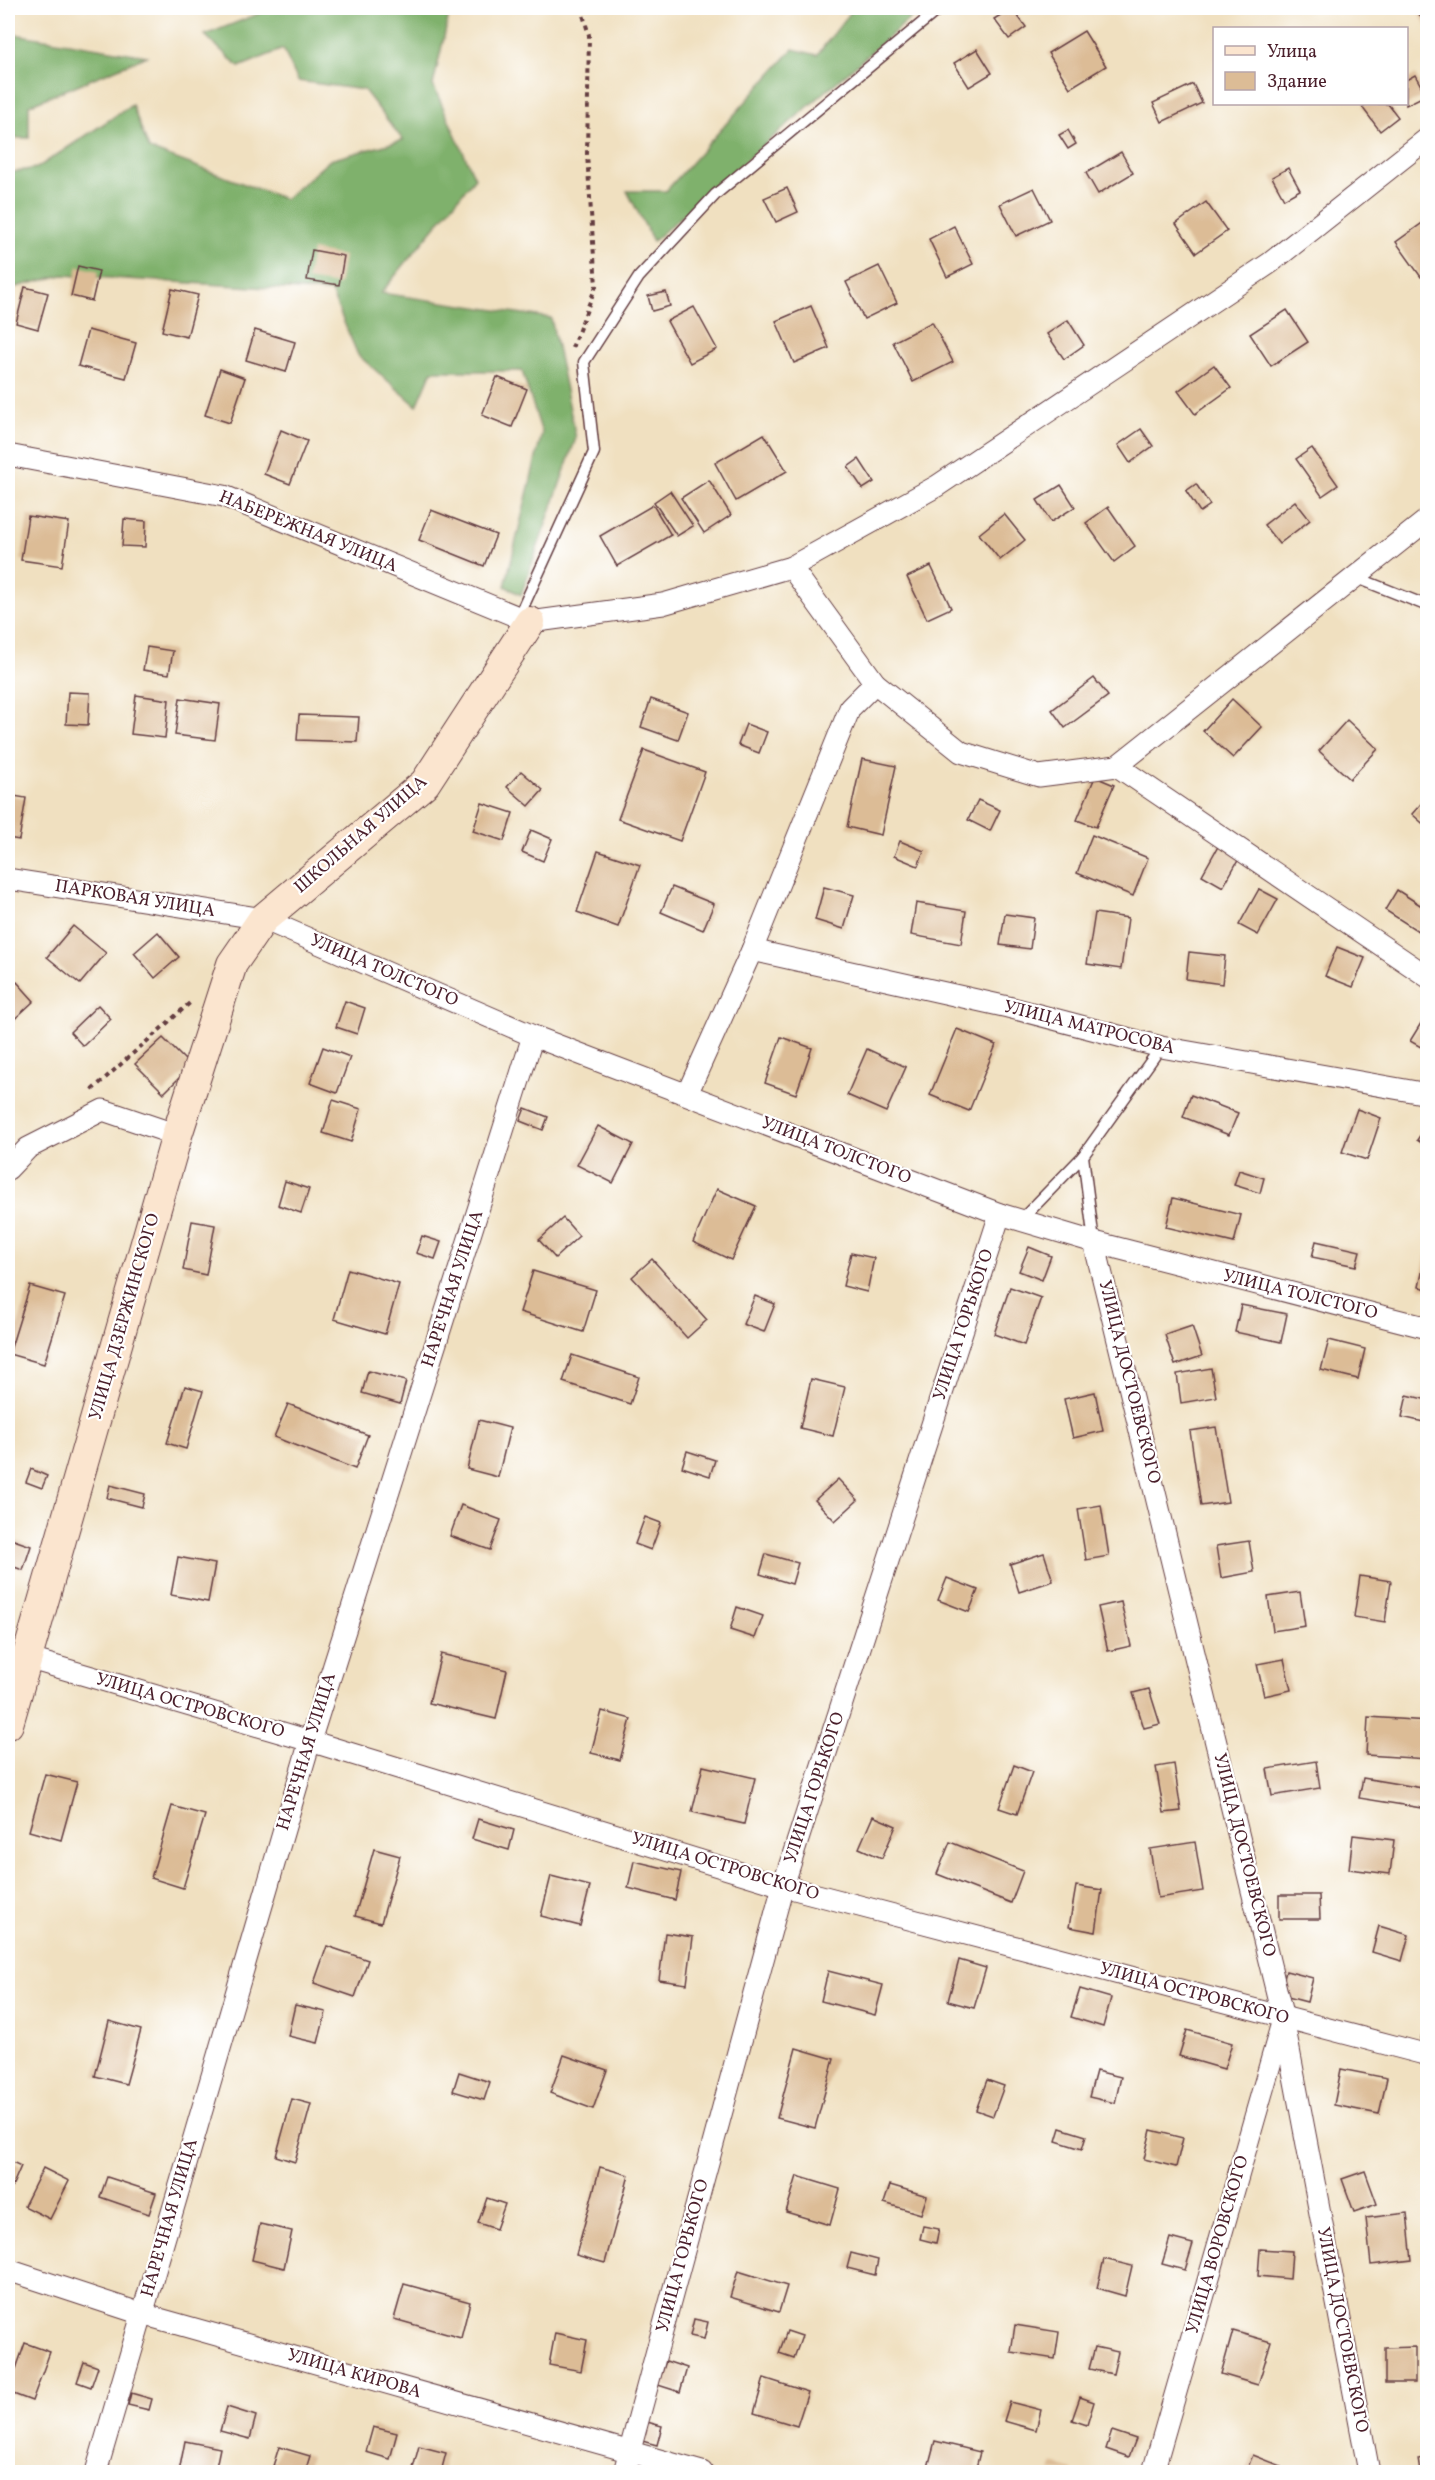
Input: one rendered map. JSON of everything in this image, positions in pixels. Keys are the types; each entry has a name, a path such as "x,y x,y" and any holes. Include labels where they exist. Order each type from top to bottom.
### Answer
{"street":[{"path":"524,619 663,604 791,567 938,486 1241,282 1270,262 1428,138"},
{"name":"НАБЕРЕЖНАЯ УЛИЦА","path":"8,455 224,496 524,619"},
{"path":"791,567 875,683 961,752 1039,776 1117,766 1428,519"},
{"name":"ШКОЛЬНАЯ УЛИЦА","path":"263,919 425,783 524,619"},
{"path":"687,1094 752,950 850,708 875,683"},
{"path":"1117,766 1428,977"},
{"name":"ПАРКОВАЯ УЛИЦА","path":"8,879 263,919"},
{"name":"УЛИЦА ТОЛСТОГО","path":"263,919 533,1036 1000,1214 1094,1242 1428,1328"},
{"name":"УЛИЦА ДЗЕРЖИНСКОГО","path":"8,1724 177,1135 232,964 263,919"},
{"name":"УЛИЦА МАТРОСОВА","path":"752,950 1008,1007 1161,1047 1428,1094"},
{"name":"НАРЕЧНАЯ УЛИЦА","path":"96,2472 310,1741 533,1036"},
{"path":"8,1169 28,1148 103,1110 177,1135"},
{"name":"УЛИЦА ГОРЬКОГО","path":"624,2472 783,1886 1000,1214"},
{"name":"УЛИЦА ДОСТОЕВСКОГО","path":"1094,1242 1283,2018 1369,2472"},
{"name":"УЛИЦА ОСТРОВСКОГО","path":"27,1659 310,1741 783,1886 1283,2018 1426,2048"},
{"name":"УЛИЦА ВОРОВСКОГО","path":"1153,2472 1283,2018"},
{"name":"УЛИЦА КИРОВА","path":"8,2270 142,2314 702,2472"}],"lane":[{"path":"524,619 594,452 584,362 639,277 716,194 940,8"},
{"path":"1355,577 1428,606"},
{"path":"1021,1220 1083,1156 1161,1047"},
{"path":"1083,1156 1094,1242"}],"path":[{"path":"581,8 589,34 587,154 596,286 571,348 584,362"},
{"path":"90,1092 197,996"}],"green space":[{"path":"273,8 448,8 449,15 433,85 475,178 381,293 551,318 576,438 521,595 505,586 542,433 522,371 432,371 417,406 358,355 331,292 63,275 8,289 8,173 37,168 132,105 149,149 285,199 330,160 403,140 364,90 298,81 283,49 239,67 205,35"},
{"path":"854,8 922,8 653,241 627,191 666,191 793,49 817,55"},
{"path":"8,33 147,56 29,105 29,138 8,138"}],"building":[{"path":"1012,8 1026,27 1009,39 994,19"},
{"path":"1415,8 1428,8 1428,28"},
{"path":"1084,31 1106,66 1070,88 1048,53"},
{"path":"977,49 992,73 969,87 954,63"},
{"path":"1415,75 1426,95 1408,104 1408,79"},
{"path":"1193,84 1202,103 1162,122 1153,103"},
{"path":"1389,105 1398,117 1380,131 1362,107"},
{"path":"1068,130 1076,144 1068,149 1059,135"},
{"path":"1121,152 1133,173 1098,194 1086,173"},
{"path":"1288,168 1300,190 1284,199 1272,177"},
{"path":"787,188 798,212 776,222 764,198"},
{"path":"1034,188 1050,220 1016,236 1000,204"},
{"path":"1206,202 1227,231 1196,253 1176,224"},
{"path":"1428,219 1428,273 1421,277 1396,242"},
{"path":"954,226 973,264 947,277 929,239"},
{"path":"312,250 344,256 339,285 307,280"},
{"path":"78,266 99,271 92,301 71,296"},
{"path":"879,266 897,303 864,319 846,282"},
{"path":"25,287 48,293 38,329 16,323"},
{"path":"172,289 198,295 187,337 162,331"},
{"path":"666,292 670,306 652,311 648,296"},
{"path":"811,306 829,348 794,363 776,321"},
{"path":"694,307 717,349 690,363 667,321"},
{"path":"1287,310 1308,342 1271,366 1250,334"},
{"path":"1068,320 1084,345 1064,359 1047,334"},
{"path":"932,322 953,362 913,382 893,342"},
{"path":"88,330 136,343 126,378 78,366"},
{"path":"255,330 295,342 286,372 246,360"},
{"path":"1214,365 1231,388 1195,414 1178,391"},
{"path":"220,369 245,378 230,423 205,415"},
{"path":"497,377 527,389 512,427 482,415"},
{"path":"1141,429 1153,446 1130,463 1118,445"},
{"path":"281,430 307,441 290,484 264,474"},
{"path":"764,434 787,471 736,501 715,463"},
{"path":"1312,448 1338,485 1322,496 1296,459"},
{"path":"859,459 874,482 863,489 848,467"},
{"path":"709,480 731,515 704,533 681,498"},
{"path":"1196,484 1210,505 1200,512 1186,491"},
{"path":"1061,485 1075,507 1051,522 1037,500"},
{"path":"670,491 693,526 677,536 654,502"},
{"path":"1295,501 1310,520 1279,544 1264,525"},
{"path":"653,505 671,535 617,566 600,536"},
{"path":"1108,507 1135,546 1114,562 1086,523"},
{"path":"431,510 496,535 484,566 419,540"},
{"path":"1004,514 1025,540 1000,560 979,534"},
{"path":"28,516 69,522 62,566 21,560"},
{"path":"124,519 146,521 145,547 122,546"},
{"path":"931,566 951,608 927,619 907,577"},
{"path":"147,647 173,651 169,674 143,670"},
{"path":"1094,678 1108,696 1065,728 1052,710"},
{"path":"68,692 90,693 88,725 66,724"},
{"path":"136,695 169,700 165,738 131,734"},
{"path":"180,698 220,704 215,740 175,735"},
{"path":"651,699 688,712 678,740 641,727"},
{"path":"1232,699 1262,727 1233,758 1203,731"},
{"path":"299,715 359,717 357,742 297,740"},
{"path":"1347,720 1378,749 1350,779 1319,751"},
{"path":"746,724 767,732 759,753 738,745"},
{"path":"644,750 705,772 680,841 618,819"},
{"path":"862,759 896,766 881,835 847,827"},
{"path":"521,771 543,790 529,806 507,787"},
{"path":"1095,777 1114,785 1096,827 1077,820"},
{"path":"8,795 26,798 19,840 8,838"},
{"path":"1428,796 1428,828 1412,814"},
{"path":"978,800 1000,810 990,831 968,820"},
{"path":"482,803 513,813 504,841 473,831"},
{"path":"531,830 552,839 543,861 522,852"},
{"path":"1092,835 1148,858 1133,896 1077,873"},
{"path":"900,841 924,851 918,866 894,856"},
{"path":"1220,843 1241,855 1223,887 1202,875"},
{"path":"598,851 640,865 618,927 577,912"},
{"path":"672,887 714,904 703,930 661,912"},
{"path":"824,887 854,895 844,929 815,920"},
{"path":"1259,889 1278,899 1258,935 1239,925"},
{"path":"1397,890 1428,910 1428,923 1421,933 1385,910"},
{"path":"916,903 966,911 961,944 911,935"},
{"path":"1095,913 1128,918 1121,969 1087,964"},
{"path":"1005,914 1034,918 1030,949 1000,945"},
{"path":"73,926 106,953 80,984 47,957"},
{"path":"158,932 179,957 155,978 134,953"},
{"path":"1337,947 1365,958 1353,987 1325,976"},
{"path":"1189,952 1225,956 1222,984 1186,979"},
{"path":"17,982 34,1001 8,1025 8,991"},
{"path":"345,1001 365,1008 357,1034 336,1027"},
{"path":"98,1005 111,1019 83,1046 70,1032"},
{"path":"1428,1015 1428,1051 1410,1041"},
{"path":"957,1029 996,1045 969,1111 930,1095"},
{"path":"781,1037 812,1048 796,1094 765,1083"},
{"path":"163,1038 191,1066 164,1093 135,1064"},
{"path":"323,1047 350,1057 337,1093 310,1083"},
{"path":"867,1049 906,1067 886,1112 847,1095"},
{"path":"1191,1095 1238,1113 1229,1135 1183,1117"},
{"path":"333,1100 361,1109 351,1142 323,1133"},
{"path":"525,1108 548,1117 543,1130 520,1121"},
{"path":"1357,1109 1381,1118 1367,1160 1342,1152"},
{"path":"1428,1123 1428,1147 1417,1140"},
{"path":"598,1126 633,1144 613,1183 577,1165"},
{"path":"1239,1170 1264,1178 1260,1193 1234,1185"},
{"path":"285,1181 309,1189 301,1213 278,1205"},
{"path":"717,1189 756,1206 731,1260 693,1242"},
{"path":"1173,1198 1241,1215 1234,1243 1166,1227"},
{"path":"563,1218 579,1236 555,1258 539,1240"},
{"path":"192,1221 215,1225 206,1275 183,1270"},
{"path":"422,1236 441,1242 435,1259 416,1253"},
{"path":"1316,1241 1360,1251 1356,1266 1312,1257"},
{"path":"1029,1247 1051,1256 1042,1280 1019,1271"},
{"path":"851,1253 874,1258 867,1292 843,1286"},
{"path":"1426,1254 1428,1254 1428,1289 1419,1287"},
{"path":"652,1259 707,1320 687,1338 632,1277"},
{"path":"348,1269 399,1284 385,1334 334,1319"},
{"path":"533,1271 596,1290 583,1332 520,1312"},
{"path":"30,1286 65,1296 44,1364 9,1354"},
{"path":"1010,1287 1041,1298 1024,1345 994,1334"},
{"path":"755,1296 775,1304 764,1332 743,1324"},
{"path":"1241,1305 1287,1314 1281,1342 1235,1332"},
{"path":"1192,1326 1202,1356 1175,1365 1165,1335"},
{"path":"1329,1340 1365,1349 1358,1379 1321,1370"},
{"path":"572,1355 639,1377 630,1404 563,1382"},
{"path":"1211,1368 1216,1397 1181,1403 1177,1374"},
{"path":"368,1371 406,1381 400,1404 362,1393"},
{"path":"811,1379 845,1387 833,1436 800,1428"},
{"path":"185,1386 203,1391 186,1449 167,1443"},
{"path":"1095,1392 1103,1431 1073,1438 1064,1399"},
{"path":"1407,1395 1428,1400 1428,1423 1402,1417"},
{"path":"288,1404 368,1435 355,1469 274,1437"},
{"path":"479,1420 510,1428 498,1477 467,1469"},
{"path":"1216,1427 1228,1502 1201,1506 1190,1431"},
{"path":"687,1451 715,1460 710,1476 682,1467"},
{"path":"31,1469 47,1476 42,1488 26,1482"},
{"path":"838,1479 858,1500 835,1521 815,1500"},
{"path":"110,1485 145,1494 142,1507 107,1498"},
{"path":"461,1505 501,1520 490,1550 450,1536"},
{"path":"1101,1505 1109,1556 1086,1560 1078,1509"},
{"path":"645,1517 661,1523 651,1550 635,1544"},
{"path":"8,1538 31,1546 23,1570 8,1565"},
{"path":"1249,1541 1254,1572 1221,1578 1216,1546"},
{"path":"1044,1553 1053,1581 1019,1592 1010,1564"},
{"path":"766,1554 798,1563 792,1584 760,1574"},
{"path":"178,1557 215,1564 208,1602 171,1595"},
{"path":"1360,1576 1391,1581 1385,1622 1354,1617"},
{"path":"947,1578 978,1590 969,1612 938,1600"},
{"path":"1300,1592 1305,1626 1273,1631 1268,1597"},
{"path":"1121,1602 1131,1646 1108,1651 1098,1607"},
{"path":"737,1607 763,1616 755,1638 730,1630"},
{"path":"441,1654 507,1670 496,1719 429,1703"},
{"path":"1284,1659 1291,1690 1264,1696 1257,1664"},
{"path":"1149,1689 1160,1724 1144,1728 1133,1693"},
{"path":"602,1711 631,1719 620,1760 591,1753"},
{"path":"1368,1717 1428,1721 1428,1759 1366,1755"},
{"path":"1316,1761 1320,1788 1272,1796 1267,1769"},
{"path":"1174,1764 1181,1811 1164,1813 1156,1767"},
{"path":"1014,1765 1032,1772 1017,1814 999,1808"},
{"path":"703,1766 755,1778 744,1824 692,1812"},
{"path":"45,1774 77,1782 61,1840 29,1831"},
{"path":"1363,1778 1428,1789 1428,1809 1359,1798"},
{"path":"172,1806 205,1815 183,1888 151,1878"},
{"path":"873,1816 896,1826 882,1858 859,1848"},
{"path":"478,1819 514,1830 509,1850 472,1839"},
{"path":"1353,1835 1394,1840 1390,1874 1349,1869"},
{"path":"950,1842 1023,1871 1011,1903 937,1874"},
{"path":"1195,1842 1203,1891 1158,1898 1150,1849"},
{"path":"374,1849 400,1856 381,1923 355,1916"},
{"path":"634,1861 681,1872 675,1900 628,1888"},
{"path":"551,1876 590,1886 580,1926 541,1916"},
{"path":"1076,1886 1102,1890 1096,1932 1069,1927"},
{"path":"1279,1895 1319,1895 1320,1919 1279,1919"},
{"path":"1379,1926 1409,1935 1402,1961 1372,1952"},
{"path":"665,1933 693,1937 687,1984 659,1980"},
{"path":"327,1946 368,1960 355,1997 314,1983"},
{"path":"959,1960 986,1968 974,2008 948,2001"},
{"path":"828,1971 883,1985 875,2015 821,2001"},
{"path":"1286,1971 1313,1978 1307,2002 1280,1995"},
{"path":"1080,1989 1111,1998 1103,2027 1071,2017"},
{"path":"295,2005 326,2012 318,2043 288,2036"},
{"path":"109,2021 141,2030 126,2084 95,2076"},
{"path":"1187,2030 1232,2043 1224,2069 1179,2056"},
{"path":"796,2048 834,2059 815,2128 777,2118"},
{"path":"564,2055 607,2070 593,2109 550,2093"},
{"path":"1341,2069 1387,2078 1379,2114 1334,2105"},
{"path":"1096,2071 1121,2077 1115,2103 1089,2097"},
{"path":"459,2072 490,2082 484,2100 453,2091"},
{"path":"987,2080 1004,2086 993,2116 976,2110"},
{"path":"292,2099 311,2104 295,2162 276,2156"},
{"path":"1060,2128 1086,2136 1082,2149 1056,2141"},
{"path":"1151,2130 1183,2138 1176,2167 1144,2159"},
{"path":"8,2160 21,2166 8,2196"},
{"path":"600,2167 629,2175 605,2263 576,2255"},
{"path":"43,2168 69,2181 50,2219 24,2206"},
{"path":"1365,2171 1377,2204 1354,2212 1342,2179"},
{"path":"797,2176 840,2189 830,2225 786,2212"},
{"path":"107,2177 156,2193 149,2214 100,2197"},
{"path":"890,2185 927,2196 921,2214 884,2203"},
{"path":"487,2198 505,2204 496,2229 478,2223"},
{"path":"1407,2213 1412,2260 1371,2265 1366,2218"},
{"path":"260,2224 292,2231 284,2268 252,2260"},
{"path":"923,2226 939,2229 936,2243 920,2239"},
{"path":"1170,2238 1193,2244 1185,2270 1162,2264"},
{"path":"1260,2249 1292,2251 1290,2279 1258,2276"},
{"path":"851,2253 878,2260 875,2275 847,2268"},
{"path":"1104,2259 1132,2266 1125,2296 1097,2288"},
{"path":"738,2271 787,2286 779,2312 730,2297"},
{"path":"404,2284 470,2302 461,2338 394,2319"},
{"path":"694,2319 708,2322 704,2339 690,2336"},
{"path":"1015,2325 1059,2332 1055,2359 1011,2352"},
{"path":"787,2331 802,2336 794,2358 779,2353"},
{"path":"1233,2331 1271,2342 1258,2385 1221,2374"},
{"path":"555,2333 587,2340 581,2371 549,2365"},
{"path":"25,2343 50,2352 32,2401 8,2392"},
{"path":"1095,2347 1118,2352 1113,2374 1089,2369"},
{"path":"1415,2347 1415,2383 1385,2383 1385,2348"},
{"path":"666,2361 687,2368 680,2392 658,2385"},
{"path":"84,2362 98,2367 91,2387 77,2382"},
{"path":"764,2378 808,2392 797,2426 754,2413"},
{"path":"131,2393 152,2399 149,2410 128,2405"},
{"path":"1080,2397 1094,2402 1087,2425 1072,2420"},
{"path":"1010,2402 1041,2410 1036,2430 1004,2421"},
{"path":"227,2407 256,2416 250,2439 220,2431"},
{"path":"647,2422 662,2426 657,2445 642,2441"},
{"path":"373,2427 397,2433 390,2459 366,2452"},
{"path":"1112,2431 1136,2439 1129,2457 1106,2449"},
{"path":"185,2441 220,2448 215,2472 179,2472"},
{"path":"935,2441 980,2452 975,2472 927,2471"},
{"path":"419,2446 446,2453 441,2472 412,2472"},
{"path":"279,2447 310,2456 305,2472 273,2466"},
{"path":"1253,2455 1281,2466 1278,2472 1246,2472"},
{"path":"1428,2457 1428,2472 1420,2472 1418,2459"},
{"path":"1054,2464 1073,2470 1073,2472 1051,2471"}]}
